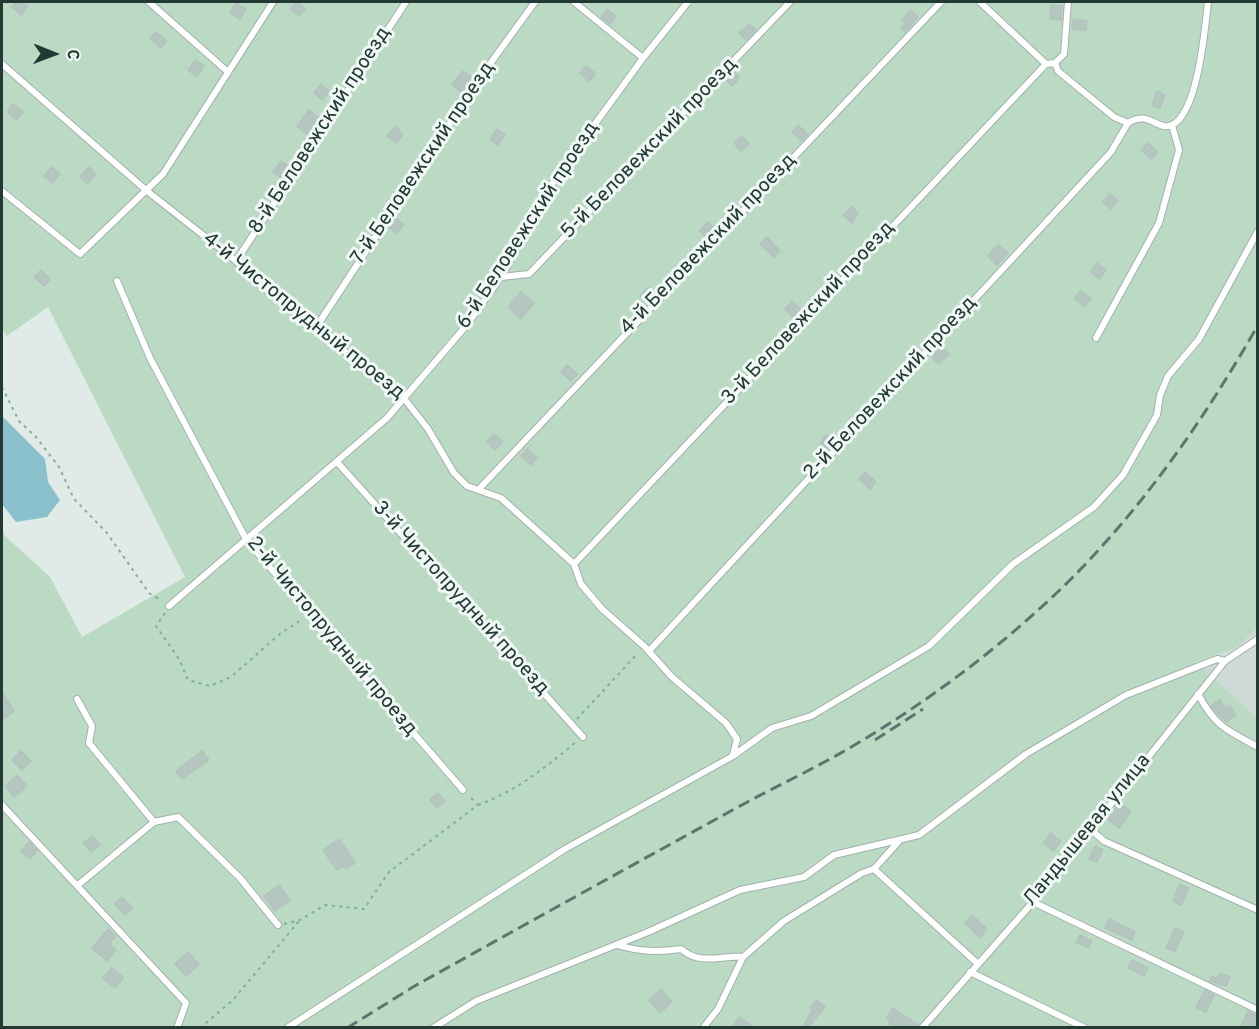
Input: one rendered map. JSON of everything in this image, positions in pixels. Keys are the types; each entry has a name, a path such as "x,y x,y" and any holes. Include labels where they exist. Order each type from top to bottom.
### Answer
{"lane":[{"path":"149,2 228,72"},
{"path":"2,191 80,254 163,174 273,2"},
{"name":"8-й Беловежский проезд","path":"236,261 406,2"},
{"name":"7-й Беловежский проезд","path":"315,329 479,80 535,2"},
{"path":"574,2 643,58"},
{"name":"6-й Беловежский проезд","path":"169,606 387,418 466,326 501,277 555,179 643,58 688,2"},
{"name":"5-й Беловежский проезд","path":"501,277 529,274 790,2"},
{"name":"4-й Беловежский проезд","path":"479,489 941,2"},
{"path":"980,2 989,5 1046,64 1055,63 1064,54 1068,2"},
{"path":"1055,63 1058,71 1106,111 1128,123 1135,118 1146,117 1164,126 1172,125 1193,97 1208,2"},
{"name":"4-й Чистопрудный проезд","path":"2,63 147,191 236,261 252,279 403,397 428,429 454,473 467,486 501,498 574,564 581,584 603,609 647,649 672,677 726,723 737,739 733,756"},
{"name":"3-й Беловежский проезд","path":"574,564 1046,64"},
{"name":"2-й Беловежский проезд","path":"647,649 1111,152 1128,123"},
{"path":"1096,338 1159,223 1179,150 1172,125"},
{"path":"287,1028 564,849 733,756 772,728 812,716 929,646 1013,564 1094,507 1123,475 1157,415 1160,395 1168,376 1200,339 1257,231"},
{"name":"2-й Чистопрудный проезд","path":"117,281 150,358 247,541 463,790"},
{"name":"3-й Чистопрудный проезд","path":"337,462 583,737"},
{"name":"Ландышевая улица","path":"922,1028 1033,902 1226,661 1257,639"},
{"path":"433,1028 476,1001 617,945 740,890 804,877 834,855 919,835 1026,754 1125,695 1217,659 1226,661"},
{"path":"1198,694 1211,717 1225,729 1257,747"},
{"path":"77,699 92,726 89,743 154,822"},
{"path":"2,804 186,1003 177,1028"},
{"path":"78,885 154,822 178,817 240,878 278,925"},
{"path":"1090,829 1104,841 1257,910"},
{"path":"703,1028 718,1009 743,957 784,921 874,868 899,841"},
{"path":"874,868 978,964"},
{"path":"1033,902 1257,1010"},
{"path":"617,945 636,951 681,949 690,957 709,960 726,956 743,957"},
{"path":"970,972 1085,1028"}],"path":[{"path":"2,387 19,421 36,437 59,467 74,499 107,533 149,593 169,606 156,626 179,659 188,680 210,686 231,677 281,633 310,615"},
{"path":"572,724 647,649"},
{"path":"278,925 300,920 325,905 364,909 388,872 478,805 501,797 532,778 583,737"},
{"path":"463,790 478,805"},
{"path":"200,1028 233,1000 300,920"}],"shaded area":[{"path":"1257,628 1257,718 1196,662 1238,647"}],"green space":[{"path":"2,2 1257,2 1257,628 1238,647 1196,662 1257,718 1257,1027 2,1027 2,529 6,537 50,577 82,637 185,577 48,307 7,336 2,329"}],"water":[{"path":"2,416 45,459 48,482 60,500 47,517 16,522 2,504"}],"building":[{"path":"16,2 28,6 21,15 12,7"},
{"path":"297,2 305,9 299,16 290,9"},
{"path":"236,3 246,9 240,19 230,13"},
{"path":"1051,5 1062,6 1061,20 1050,19"},
{"path":"607,9 616,16 610,24 601,17"},
{"path":"910,10 918,17 905,32 901,28 906,22 902,20"},
{"path":"1073,19 1087,21 1086,31 1072,29"},
{"path":"749,24 756,30 746,40 739,33"},
{"path":"156,32 167,41 161,48 150,38"},
{"path":"196,60 204,66 197,77 188,70"},
{"path":"586,66 596,74 589,81 580,73"},
{"path":"732,70 740,77 732,86 724,78"},
{"path":"463,71 473,78 462,93 452,85"},
{"path":"321,84 329,91 322,100 314,93"},
{"path":"1157,91 1165,95 1160,108 1152,105"},
{"path":"13,104 23,112 16,120 7,112"},
{"path":"309,110 321,119 308,135 297,126"},
{"path":"798,125 808,134 802,141 792,132"},
{"path":"395,127 403,134 396,143 387,136"},
{"path":"497,129 505,135 498,145 490,139"},
{"path":"742,136 749,144 741,151 734,143"},
{"path":"1148,143 1158,152 1151,159 1141,150"},
{"path":"281,161 290,168 282,178 273,172"},
{"path":"52,167 60,174 52,183 44,176"},
{"path":"89,167 96,174 88,184 80,177"},
{"path":"1110,194 1118,201 1111,209 1103,202"},
{"path":"852,207 858,213 852,223 843,215"},
{"path":"395,217 404,225 397,233 388,227"},
{"path":"708,222 715,229 707,238 699,231"},
{"path":"767,237 780,251 774,257 760,244"},
{"path":"998,245 1008,253 997,265 988,256"},
{"path":"1097,263 1106,270 1099,279 1091,272"},
{"path":"41,270 50,279 44,286 34,277"},
{"path":"648,287 655,294 647,302 640,296"},
{"path":"1081,291 1091,299 1084,307 1074,298"},
{"path":"521,292 534,303 521,319 508,307"},
{"path":"792,301 801,310 794,318 785,309"},
{"path":"940,345 949,354 939,364 932,358 935,355 933,352"},
{"path":"567,365 577,374 571,381 561,372"},
{"path":"494,434 503,442 495,450 487,441"},
{"path":"826,435 834,442 824,453 818,448"},
{"path":"527,449 537,458 531,465 521,456"},
{"path":"865,472 876,482 870,489 859,479"},
{"path":"2,693 14,711 2,720"},
{"path":"1220,700 1225,708 1229,706 1236,715 1226,722 1211,706"},
{"path":"21,751 31,761 22,770 12,760"},
{"path":"202,751 209,760 182,779 176,771"},
{"path":"17,775 27,786 14,797 5,786"},
{"path":"438,793 445,802 436,808 430,799"},
{"path":"1119,803 1131,811 1119,828 1107,819"},
{"path":"1051,833 1061,841 1053,851 1043,843"},
{"path":"92,836 100,845 91,852 83,843"},
{"path":"339,839 355,863 346,869 343,866 337,870 323,850"},
{"path":"29,842 37,851 30,859 21,851"},
{"path":"1095,846 1103,850 1097,862 1089,859"},
{"path":"1180,884 1189,888 1181,905 1173,901"},
{"path":"279,885 290,900 275,911 264,896"},
{"path":"122,897 133,908 125,915 115,904"},
{"path":"972,915 987,929 980,938 965,923"},
{"path":"1109,919 1135,932 1132,940 1105,928"},
{"path":"1175,928 1184,932 1175,952 1166,948"},
{"path":"108,929 116,936 109,944 116,950 107,961 92,948"},
{"path":"1080,935 1092,941 1088,948 1076,942"},
{"path":"188,952 199,965 186,976 175,964"},
{"path":"1132,960 1148,968 1144,976 1128,968"},
{"path":"112,968 124,978 115,988 103,978"},
{"path":"1220,973 1230,977 1226,986 1210,981 1212,976 1217,979"},
{"path":"661,989 672,1002 660,1013 649,1000"},
{"path":"1205,990 1214,995 1206,1012 1196,1007"},
{"path":"816,1000 825,1007 807,1028 802,1028 812,1010 810,1008"},
{"path":"893,1008 918,1025 917,1028 893,1028 889,1024 891,1021 887,1018"},
{"path":"1248,1011 1257,1016 1254,1028 1240,1028"},
{"path":"740,1017 754,1028 732,1028"}],"railway":[{"path":"347,1028 413,987 863,740 926,699 986,654 1015,631 1069,581 1123,522 1195,427 1258,325"},
{"path":"875,740 923,709"}]}
